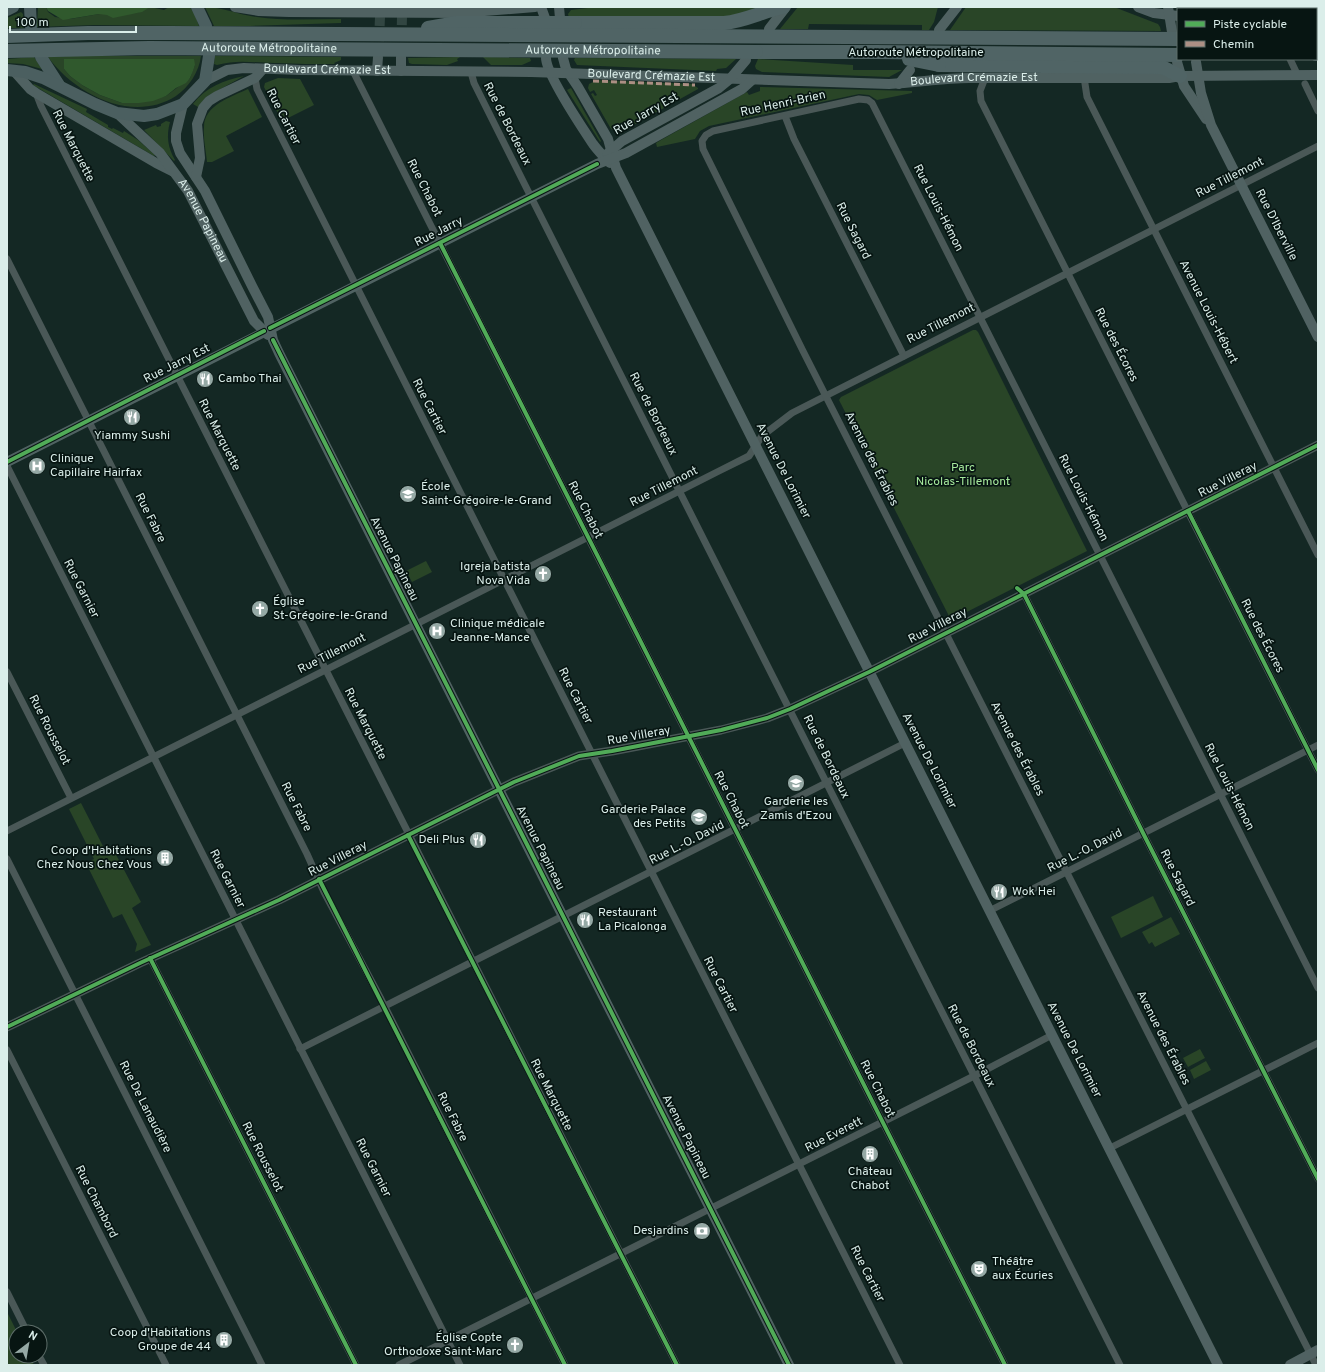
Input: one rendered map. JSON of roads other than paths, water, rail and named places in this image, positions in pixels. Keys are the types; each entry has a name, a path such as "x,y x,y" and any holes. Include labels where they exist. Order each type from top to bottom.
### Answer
{"highway":[{"path":"392,34 456,23 724,23 745,19 770,10 784,7"},
{"name":"Autoroute Métropolitaine","path":"7,36 129,33 1175,35"},
{"name":"Autoroute Métropolitaine","path":"7,51 150,48 876,52 1178,64"},
{"path":"876,52 939,65 1162,67 1178,64"}],"main road":[{"path":"30,7 31,27"},
{"path":"197,7 206,26"},
{"path":"236,7 267,12 380,15 472,13 535,7"},
{"path":"541,7 545,18"},
{"path":"559,7 560,18"},
{"path":"769,29 784,7"},
{"path":"939,30 957,7"},
{"path":"1138,7 1154,13 1172,13 1175,35"},
{"path":"205,81 209,56"},
{"path":"41,57 59,85"},
{"path":"378,58 378,71"},
{"path":"401,58 401,71"},
{"name":"Avenue De Lorimier","path":"546,58 550,73 594,144 616,168 1218,1365"},
{"name":"Avenue De Lorimier","path":"563,58 564,66 608,139 607,158"},
{"name":"Rue Jarry Est","path":"607,158 622,141 719,88 746,60"},
{"name":"Rue D'Iberville","path":"1196,62 1201,93 1211,125"},
{"name":"Boulevard Crémazie Est","path":"10,70 37,76 117,113 140,116 150,116 183,104 205,81 215,75 231,69 244,68 353,71 569,73 899,84 952,78 1169,78 1178,64 1198,76 1318,75"},
{"name":"Rue D'Iberville","path":"1178,64 1184,86 1211,125 1318,337"},
{"path":"196,177 200,158 196,127 200,112 209,101 255,78 263,69"},
{"path":"10,70 36,93 174,172"},
{"path":"899,84 910,70"},
{"name":"Rue Jarry Est","path":"531,197 607,158 626,153 742,89 752,80"},
{"name":"Avenue Papineau","path":"183,104 177,126 176,140 182,159 196,177 207,197 268,317 267,330"},
{"name":"Avenue Papineau","path":"117,113 152,144 183,183 194,201 254,320 267,330 273,340 790,1365"},
{"name":"Rue Jarry","path":"356,285 531,197"},
{"name":"Rue Jarry Est","path":"7,462 356,285"},
{"path":"1290,1365 1314,1352"}],"street":[{"path":"1290,60 1298,76"},
{"name":"Rue Chabot","path":"353,71 1005,1365"},
{"name":"Rue de Bordeaux","path":"471,72 474,83 531,197 1120,1365"},
{"name":"Avenue Louis-Hébert","path":"1084,77 1087,97 1318,555"},
{"name":"Rue Cartier","path":"255,78 257,89 900,1365"},
{"name":"Rue des Écores","path":"985,78 980,91 981,101 1318,770"},
{"path":"1305,84 1318,110"},
{"name":"Rue Marquette","path":"36,93 41,106 408,835 677,1365"},
{"name":"Rue Henri-Brien","path":"702,141 706,135 713,131 859,99 868,100 872,103"},
{"name":"Rue Louis-Hémon","path":"872,103 1318,988"},
{"name":"Rue Sagard","path":"785,116 794,139 904,356"},
{"name":"Avenue des Érables","path":"702,141 703,149 1186,1110 1314,1352 1316,1365"},
{"name":"Rue Tillemont","path":"7,831 749,456 762,436 792,413 1067,272 1318,146"},
{"name":"Rue Fabre","path":"7,259 237,715 319,879 324,892 385,1006 565,1365"},
{"name":"Rue Villeray","path":"7,1028 75,993 319,879 499,789 576,757 741,726 790,709 947,633 1318,445"},
{"name":"Rue Garnier","path":"7,466 460,1365"},
{"name":"Rue Sagard","path":"1024,594 1318,1179"},
{"name":"Rue Rousselot","path":"7,672 71,798"},
{"name":"Rue L.-O. David","path":"300,1049 905,743"},
{"name":"Rue L.-O. David","path":"989,911 1318,744"},
{"name":"Rue De Lanaudière","path":"7,859 262,1365"},
{"name":"Rue Rousselot","path":"150,958 356,1365"},
{"name":"Rue Everett","path":"399,1365 974,1076 1052,1035"},
{"path":"1110,1148 1318,1043"},
{"name":"Rue Chambord","path":"7,1050 166,1365"},
{"path":"7,1292 23,1324"}],"tunnel":[{"path":"379,41 380,17"},
{"path":"401,55 402,17"}],"place":[{"name":"Cambo Thai","path":"205,379"},
{"name":"Yiammy Sushi","path":"132,417"},
{"name":"Clinique Capillaire Hairfax","path":"37,466"},
{"name":"École Saint-Grégoire-le-Grand","path":"408,494"},
{"name":"Igreja batista Nova Vida","path":"543,574"},
{"name":"Église St-Grégoire-le-Grand","path":"260,609"},
{"name":"Clinique médicale Jeanne-Mance","path":"437,631"},
{"name":"Garderie les Zamis d'Ezou","path":"796,783"},
{"name":"Garderie Palace des Petits","path":"699,817"},
{"name":"Deli Plus","path":"478,840"},
{"name":"Coop d'Habitations Chez Nous Chez Vous","path":"165,858"},
{"name":"Wok Hei","path":"999,892"},
{"name":"Restaurant La Picalonga","path":"585,920"},
{"name":"Château Chabot","path":"870,1154"},
{"name":"Desjardins","path":"702,1231"},
{"name":"Théâtre aux Écuries","path":"979,1269"},
{"name":"Coop d'Habitations Groupe de 44","path":"224,1340"},
{"name":"Église Copte Orthodoxe Saint-Marc","path":"515,1345"}],"park label":[{"name":"Parc Nicolas-Tillemont","path":"963,475"}]}
